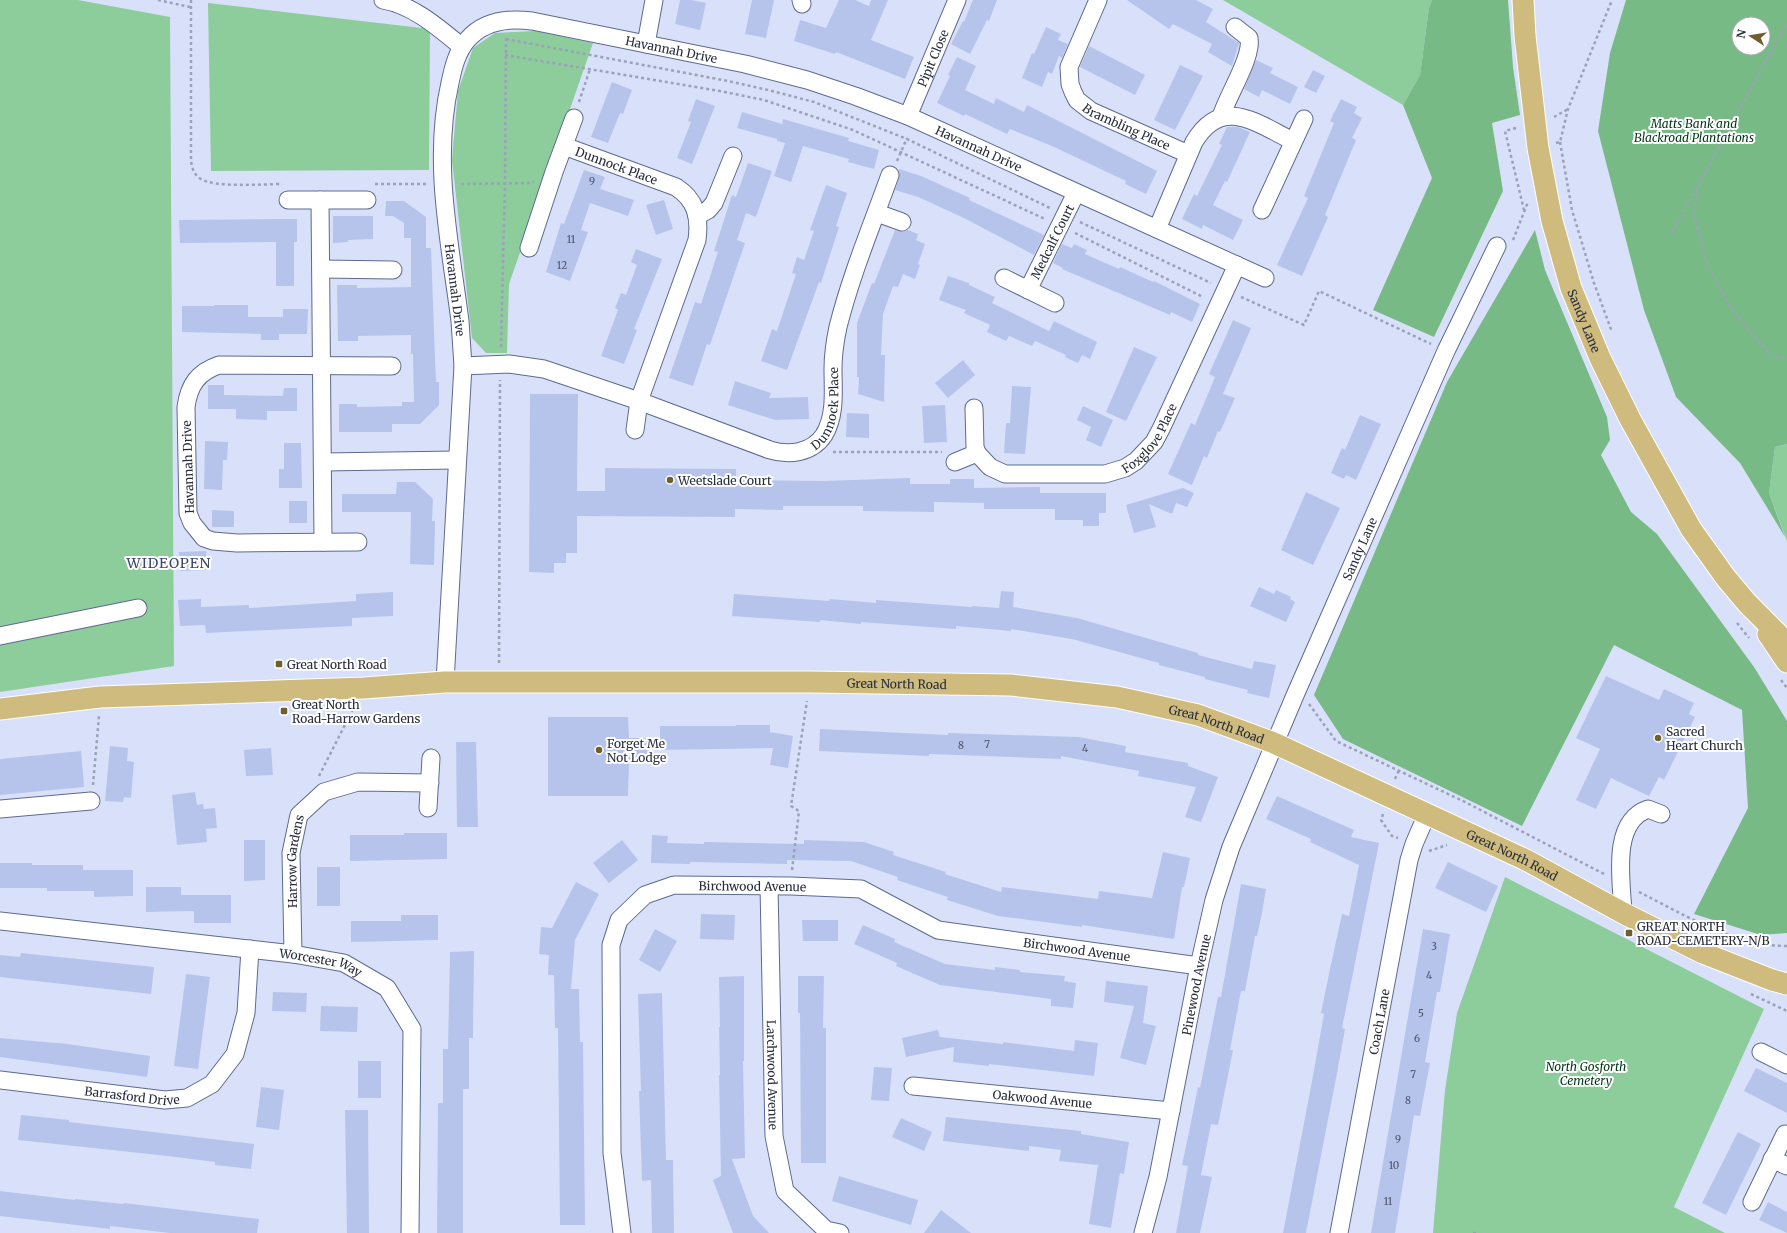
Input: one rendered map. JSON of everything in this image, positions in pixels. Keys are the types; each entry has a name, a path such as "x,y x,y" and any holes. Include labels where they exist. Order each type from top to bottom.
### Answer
{"main road":[{"name":"Sandy Lane","path":"1523,0 1525,36 1538,148 1552,221 1571,288 1600,358 1630,419 1691,528 1726,578 1747,603 1787,643"},
{"name":"Sandy Lane","path":"1747,603 1787,662"},
{"name":"Great North Road","path":"0,709 100,697 364,688 446,682 810,682 1011,685 1117,697 1198,715 1274,743 1526,860 1623,914 1703,953 1787,984"},
{"name":"Great North Road","path":"1735,966 1787,968"}],"street":[{"path":"383,0 399,4 412,10 444,32 462,47"},
{"path":"646,44 654,0"},
{"name":"Pipit Close","path":"911,118 957,0"},
{"name":"Brambling Place","path":"1098,0 1069,67 1070,84 1075,96 1091,111 1188,154"},
{"name":"Havannah Drive","path":"446,682 457,460 463,395 463,366 460,322 443,184 444,118 446,97 456,59 462,47 476,32 486,25 497,21 513,19 532,21 744,64 808,80 855,96 911,118 1265,278"},
{"path":"1221,117 1225,104 1249,50 1248,38 1234,27"},
{"path":"1157,229 1188,154 1208,123 1221,117 1228,116 1243,118 1294,141"},
{"name":"Dunnock Place","path":"529,248 554,172 574,118"},
{"path":"1262,210 1304,119"},
{"name":"Dunnock Place","path":"564,146 676,187 686,193 693,204 697,216 697,240 639,401"},
{"path":"697,216 708,210 714,203 733,156"},
{"name":"Dunnock Place","path":"463,366 509,364 544,369 639,401 778,452 801,452 814,445 824,435 832,416 833,367 838,329 853,278 890,175"},
{"path":"287,192 320,200 366,200"},
{"name":"Medcalf Court","path":"1028,290 1076,193"},
{"path":"320,200 323,542"},
{"path":"876,213 902,222"},
{"name":"Sandy Lane","path":"1274,743 1446,351 1497,246"},
{"name":"Foxglove Place","path":"977,454 990,467 997,471 1013,475 1105,474 1125,468 1136,461 1154,442 1161,429 1236,265"},
{"path":"321,269 393,270"},
{"name":"Medcalf Court","path":"1004,278 1055,303"},
{"name":"Havannah Drive","path":"358,542 237,543 213,541 204,538 192,523 187,503 186,406 190,387 195,380 202,373 219,365 392,366"},
{"path":"635,430 639,401"},
{"path":"955,462 977,454 975,447 974,408"},
{"path":"323,462 457,460"},
{"path":"0,636 138,608"},
{"name":"Pinewood Avenue","path":"1144,1233 1158,1177 1199,966 1214,900 1231,847 1274,743"},
{"path":"428,808 430,758"},
{"name":"Harrow Gardens","path":"293,954 290,853 299,815 324,792 358,782 430,783"},
{"path":"0,809 91,801"},
{"path":"1623,914 1621,848 1623,836 1633,818 1639,812 1648,809 1661,814"},
{"name":"Coach Lane","path":"1339,1233 1407,868 1414,844 1427,814"},
{"name":"Birchwood Avenue","path":"622,1233 612,1153 611,945 619,920 645,895 674,885 791,886 861,889 938,930 1199,966"},
{"name":"Larchwood Avenue","path":"769,886 774,1136 785,1191 826,1230 840,1233"},
{"name":"Worcester Way","path":"0,921 293,954 344,963 387,988 412,1029 410,1233"},
{"name":"Barrasford Drive","path":"0,1080 165,1100 187,1098 212,1084 235,1054 246,1013 250,949"},
{"path":"1761,1052 1787,1065"},
{"name":"Oakwood Avenue","path":"913,1086 1171,1111"},
{"path":"1752,1202 1780,1163 1785,1134"}],"path":[{"path":"158,0 190,7"},
{"path":"191,0 192,169 200,179 216,184 287,192"},
{"path":"1568,109 1612,0"},
{"path":"1672,233 1787,23"},
{"path":"506,39 768,90 814,102 906,139 1062,220 1222,297 1304,325 1319,291 1446,351"},
{"path":"505,55 720,91 764,100 853,130 901,152 1062,220 1222,297"},
{"path":"574,118 590,69"},
{"path":"890,175 906,139 911,118"},
{"path":"1560,142 1572,210 1594,283 1614,338"},
{"path":"372,184 530,183 554,172"},
{"path":"1699,183 1694,217 1708,266 1734,311 1772,357 1787,358"},
{"path":"832,452 941,452 955,462"},
{"path":"791,886 799,811 790,806 810,682"},
{"path":"317,780 364,688"},
{"path":"1296,693 1307,701 1336,741 1465,802 1703,924 1745,940 1775,946 1787,946"},
{"path":"91,801 100,697"}],"green space":[{"path":"0,0 78,0 170,17 174,666 0,692"},
{"path":"1223,0 1432,0 1429,8 1420,75 1403,105"},
{"path":"1432,0 1508,0 1513,67 1520,115 1492,123 1503,191 1434,337 1373,310 1432,178 1403,105 1420,75 1429,8"},
{"name":"Matts Bank and Blackroad Plantations","path":"1626,0 1787,0 1787,444 1775,447 1769,493 1785,537 1740,463 1676,397 1644,310 1598,131 1610,53"},
{"path":"208,3 430,29 429,170 211,171"},
{"path":"535,31 593,43 509,284 507,353 486,353 472,338 452,160 458,91 473,48 495,33"},
{"path":"1535,230 1545,270 1607,417 1610,440 1601,455 1631,512 1657,534 1754,667 1787,721 1787,933 1761,935 1694,914 1748,808 1742,710 1614,645 1522,826 1343,739 1314,695 1447,382"},
{"path":"1787,444 1787,541 1769,493 1775,447"},
{"name":"North Gosforth Cemetery","path":"1505,877 1764,1009 1674,1207 1725,1233 1433,1233 1445,1090 1457,1013"}],"building":[{"path":"680,0 691,0 706,3 700,30 675,24"},
{"path":"752,0 774,0 766,38 745,34"},
{"path":"839,0 855,0 869,6 871,0 888,0 871,40 914,57 905,79 836,52 835,54 794,41 800,20 826,28"},
{"path":"973,0 997,0 989,21 987,20 970,54 951,44 963,21 964,22"},
{"path":"1127,0 1196,0 1213,9 1206,22 1239,43 1232,66 1208,52 1212,44 1173,24 1169,29"},
{"path":"1046,27 1061,34 1058,40 1068,44 1062,58 1059,56 1052,74 1048,72 1042,87 1022,78 1032,53 1034,54"},
{"path":"1089,46 1145,75 1135,95 1080,67"},
{"path":"957,57 976,66 965,90 994,104 996,98 1024,112 1027,105 1157,171 1146,194 1125,184 1126,181 1052,146 1010,129 1007,134 965,114 964,116 937,103"},
{"path":"1256,60 1273,68 1270,73 1298,87 1290,104 1262,90 1259,97 1244,89"},
{"path":"1180,65 1203,76 1175,130 1154,120"},
{"path":"1313,70 1325,76 1316,93 1304,87"},
{"path":"612,82 632,90 623,114 620,113 608,143 591,137"},
{"path":"696,99 715,106 692,164 677,158 691,122 688,121"},
{"path":"1341,99 1357,107 1354,113 1362,118 1352,138 1356,140 1325,215 1328,217 1302,276 1277,265 1308,198 1304,196 1334,123 1330,121"},
{"path":"742,112 782,124 783,119 849,138 848,141 879,150 874,169 848,162 849,159 803,146 791,182 774,176 785,143 777,141 777,139 737,128"},
{"path":"1227,127 1238,127 1250,132 1227,182 1225,181 1213,205 1243,220 1233,240 1203,225 1202,229 1182,219 1194,194 1197,196 1222,145 1219,144"},
{"path":"748,163 772,171 756,217 746,213 737,240 745,243 710,345 707,344 693,386 669,378 695,302 701,304 718,252 714,251 732,195 736,197"},
{"path":"899,169 921,176 970,198 969,200 1044,235 1034,255 964,218 918,197 895,190 899,178"},
{"path":"584,170 605,177 600,189 634,200 628,216 590,203 581,230 588,232 570,281 546,272 561,223 564,224"},
{"path":"826,185 847,193 836,226 839,227 821,283 819,282 787,370 761,361 772,329 777,331 796,274 792,273 797,257 804,260 814,231 810,230"},
{"path":"664,200 673,229 656,235 646,205"},
{"path":"386,201 404,201 426,217 426,248 431,248 436,382 439,382 439,405 420,424 392,424 392,432 339,432 339,404 357,404 357,407 402,406 402,402 414,402 411,335 358,336 358,341 338,341 337,285 357,285 357,288 411,287 411,238 404,238 404,223 393,216 385,216"},
{"path":"333,216 373,216 373,239 348,240 348,242 333,243"},
{"path":"297,219 297,242 294,242 294,286 276,286 276,242 180,243 179,220"},
{"path":"895,230 903,232 908,230 918,234 916,240 925,244 918,264 920,265 915,279 903,274 898,287 893,286 883,314 881,355 885,355 884,402 858,394 859,377 857,377 857,323 872,283 874,284"},
{"path":"1062,244 1072,248 1074,244 1087,250 1085,254 1119,269 1120,267 1153,282 1154,281 1200,304 1192,322 1171,312 1170,315 1062,269 1063,268 1053,263"},
{"path":"636,249 662,259 634,329 637,330 624,364 601,356 618,310 615,308 621,293 626,295 637,265 631,262"},
{"path":"948,276 969,283 969,285 995,297 992,303 1049,331 1054,321 1097,342 1090,359 1082,355 1078,363 1065,357 1066,355 1035,341 1032,346 1009,336 1006,341 987,332 990,325 964,313 966,310 939,300"},
{"path":"248,305 248,317 283,317 283,309 308,309 307,334 279,334 279,340 261,340 261,334 182,332 182,306"},
{"path":"1233,320 1251,328 1223,394 1235,398 1220,432 1218,431 1207,458 1204,456 1192,485 1168,474 1191,423 1195,425 1215,377 1209,374"},
{"path":"1134,347 1157,357 1126,421 1106,412"},
{"path":"963,360 975,375 948,398 935,383"},
{"path":"735,381 771,393 769,398 808,397 809,419 775,420 728,405"},
{"path":"208,385 224,385 224,395 283,396 284,388 297,388 297,411 267,411 267,420 236,419 236,409 208,409"},
{"path":"1012,386 1031,387 1025,454 1004,453 1006,423 1010,423"},
{"name":"Weetslade Court","path":"530,394 578,394 577,491 605,491 605,468 736,469 736,480 824,481 910,478 910,484 950,484 950,479 974,479 974,488 1040,487 1040,493 1106,493 1106,513 1099,513 1099,526 1083,526 1083,520 1055,520 1055,509 984,509 984,503 934,502 934,512 863,511 863,506 783,506 783,510 735,509 735,517 577,516 577,553 566,553 566,563 554,563 554,573 529,572"},
{"path":"945,405 947,442 924,443 922,406"},
{"path":"1083,406 1113,420 1101,447 1086,440 1091,427 1077,420"},
{"path":"847,413 869,414 869,438 846,437"},
{"path":"1360,415 1381,424 1356,480 1346,475 1344,479 1331,473 1342,448 1345,450"},
{"path":"205,441 228,442 227,460 223,460 222,490 204,489"},
{"path":"284,443 301,443 302,488 279,488 279,469 284,469"},
{"path":"397,482 415,482 433,499 432,521 435,521 434,565 410,564 411,512 342,512 342,494 396,494"},
{"path":"1183,488 1194,493 1187,507 1176,503 1172,514 1149,504 1156,527 1134,533 1126,505"},
{"path":"1306,492 1340,508 1313,565 1281,550"},
{"path":"289,501 307,501 307,523 289,523"},
{"path":"212,510 234,511 234,527 212,527"},
{"path":"206,551 207,570 180,571 179,552"},
{"path":"1259,587 1274,594 1276,590 1291,597 1290,599 1295,602 1286,622 1250,606"},
{"path":"1001,591 1014,592 1013,607 1077,618 1198,653 1198,655 1252,669 1254,661 1276,665 1269,698 1247,693 1248,690 1205,679 1205,677 1159,665 1159,663 1072,639 1011,629 1011,631 956,626 956,629 861,622 861,624 820,620 820,622 732,616 734,594 829,601 830,599 876,603 876,600 999,608"},
{"path":"393,592 393,616 352,618 352,626 206,633 205,625 180,626 178,600 201,599 201,607 249,605 249,608 356,601 356,594"},
{"path":"1606,676 1659,700 1664,689 1694,703 1689,714 1695,717 1664,780 1659,777 1649,796 1611,778 1596,809 1576,800 1600,749 1576,738"},
{"name":"Forget Me Not Lodge","path":"548,717 628,717 629,738 650,738 650,762 629,762 628,796 548,796"},
{"path":"770,725 770,732 793,736 788,768 770,765 773,748 660,750 660,726"},
{"path":"820,729 948,735 948,733 1079,737 1126,746 1125,752 1188,763 1188,766 1218,777 1201,822 1185,817 1196,787 1138,776 1139,771 1061,756 1061,759 929,754 929,756 819,751"},
{"path":"456,742 476,742 478,827 457,827"},
{"path":"110,746 128,748 127,761 134,762 131,798 124,797 123,802 105,801"},
{"path":"271,748 273,775 246,776 244,750"},
{"path":"81,751 84,787 0,795 0,759"},
{"path":"195,792 197,805 203,804 204,809 215,808 217,828 206,829 207,842 177,845 172,795"},
{"path":"1277,796 1354,830 1351,837 1379,843 1342,1028 1345,1029 1306,1233 1283,1233 1324,1014 1321,1013 1330,969 1342,914 1349,916 1359,865 1310,842 1311,839 1266,819"},
{"path":"404,833 447,833 447,859 350,861 350,835 404,835"},
{"path":"652,835 668,836 667,843 704,844 704,842 804,844 804,840 864,842 894,852 893,855 946,872 945,874 1001,892 1002,887 1098,899 1099,891 1152,898 1163,852 1190,858 1184,887 1182,887 1174,939 1082,925 1082,927 998,916 947,900 948,897 897,880 898,877 851,861 787,860 787,864 690,862 690,864 651,863"},
{"path":"244,840 265,840 265,880 244,881"},
{"path":"622,840 638,860 609,883 593,863"},
{"path":"1448,862 1498,886 1486,912 1435,888"},
{"path":"0,863 32,863 32,865 83,865 83,870 133,870 133,896 94,897 94,891 47,891 47,888 0,888"},
{"path":"317,867 340,867 340,906 317,906"},
{"path":"576,882 599,894 575,940 571,989 579,989 580,1042 583,1042 585,1225 560,1225 558,1028 555,1028 554,975 548,975 549,955 539,954 541,927 552,928"},
{"path":"1241,884 1266,889 1262,913 1257,936 1255,936 1245,991 1241,991 1230,1050 1233,1050 1218,1125 1211,1124 1201,1175 1212,1177 1200,1233 1176,1233 1188,1166 1182,1165 1198,1087 1200,1088 1218,997 1221,997"},
{"path":"146,887 181,887 181,895 231,895 231,923 194,923 194,911 146,912"},
{"path":"701,914 735,915 734,940 700,939"},
{"path":"401,915 438,915 438,940 351,942 351,921 401,921"},
{"path":"802,920 838,920 838,941 803,941"},
{"path":"863,925 895,939 894,942 945,964 995,970 995,967 1020,970 1020,972 1065,976 1064,981 1076,983 1073,1008 1051,1006 1051,999 940,985 896,966 897,963 854,944"},
{"path":"655,929 677,941 660,972 639,960"},
{"path":"1423,929 1450,934 1440,992 1437,992 1425,1062 1430,1063 1420,1116 1414,1115 1395,1233 1371,1233"},
{"path":"474,951 473,1038 469,1038 469,1089 463,1089 463,1233 437,1233 438,1103 443,1103 443,1049 448,1049 450,952"},
{"path":"21,953 154,967 151,994 0,977 0,955 20,957"},
{"path":"186,974 210,977 198,1069 174,1066"},
{"path":"744,976 743,1061 745,1158 732,1159 753,1216 769,1233 733,1233 713,1180 721,1176 719,977"},
{"path":"798,976 824,976 823,1028 826,1028 826,1163 801,1163 800,1013 798,1013"},
{"path":"1106,981 1148,986 1143,1023 1156,1026 1146,1065 1120,1058 1134,1006 1104,1002"},
{"path":"273,992 307,993 306,1012 272,1011"},
{"path":"662,993 666,1160 673,1160 674,1233 652,1233 651,1180 642,1181 638,994"},
{"path":"321,1006 358,1007 357,1032 320,1031"},
{"path":"938,1030 940,1037 1003,1044 1003,1042 1074,1051 1075,1040 1098,1043 1094,1076 989,1064 989,1066 953,1062 954,1047 906,1057 902,1038"},
{"path":"0,1038 68,1044 150,1056 147,1077 0,1057"},
{"path":"358,1061 381,1061 381,1098 358,1098"},
{"path":"874,1067 892,1068 889,1101 871,1100"},
{"path":"1756,1068 1787,1083 1787,1113 1744,1091"},
{"path":"261,1087 284,1090 279,1130 256,1127"},
{"path":"345,1110 368,1110 369,1233 347,1233"},
{"path":"21,1115 254,1144 251,1169 215,1165 215,1162 168,1156 18,1140"},
{"path":"946,1117 1081,1131 1081,1134 1129,1142 1124,1174 1120,1173 1111,1228 1089,1224 1098,1165 1059,1161 1061,1150 1029,1146 1029,1151 943,1141"},
{"path":"901,1118 932,1132 924,1151 892,1137"},
{"path":"1738,1132 1761,1144 1726,1215 1702,1203"},
{"path":"839,1176 918,1200 911,1225 832,1201"},
{"path":"0,1191 75,1200 124,1203 259,1219 257,1233 170,1233 110,1226 110,1229 0,1216"},
{"path":"1768,1202 1787,1212 1787,1233 1759,1220"},
{"path":"941,1210 971,1233 924,1233"}],"place":[{"name":"Weetslade Court","path":"670,480"},
{"name":"Great North Road","path":"279,664"},
{"name":"Great North Road-Harrow Gardens","path":"284,711"},
{"name":"Sacred Heart Church","path":"1658,738"},
{"name":"Forget Me Not Lodge","path":"599,750"},
{"name":"GREAT NORTH ROAD-CEMETERY-N/B","path":"1629,933"}],"district":[{"name":"WIDEOPEN","path":"169,563"}]}
